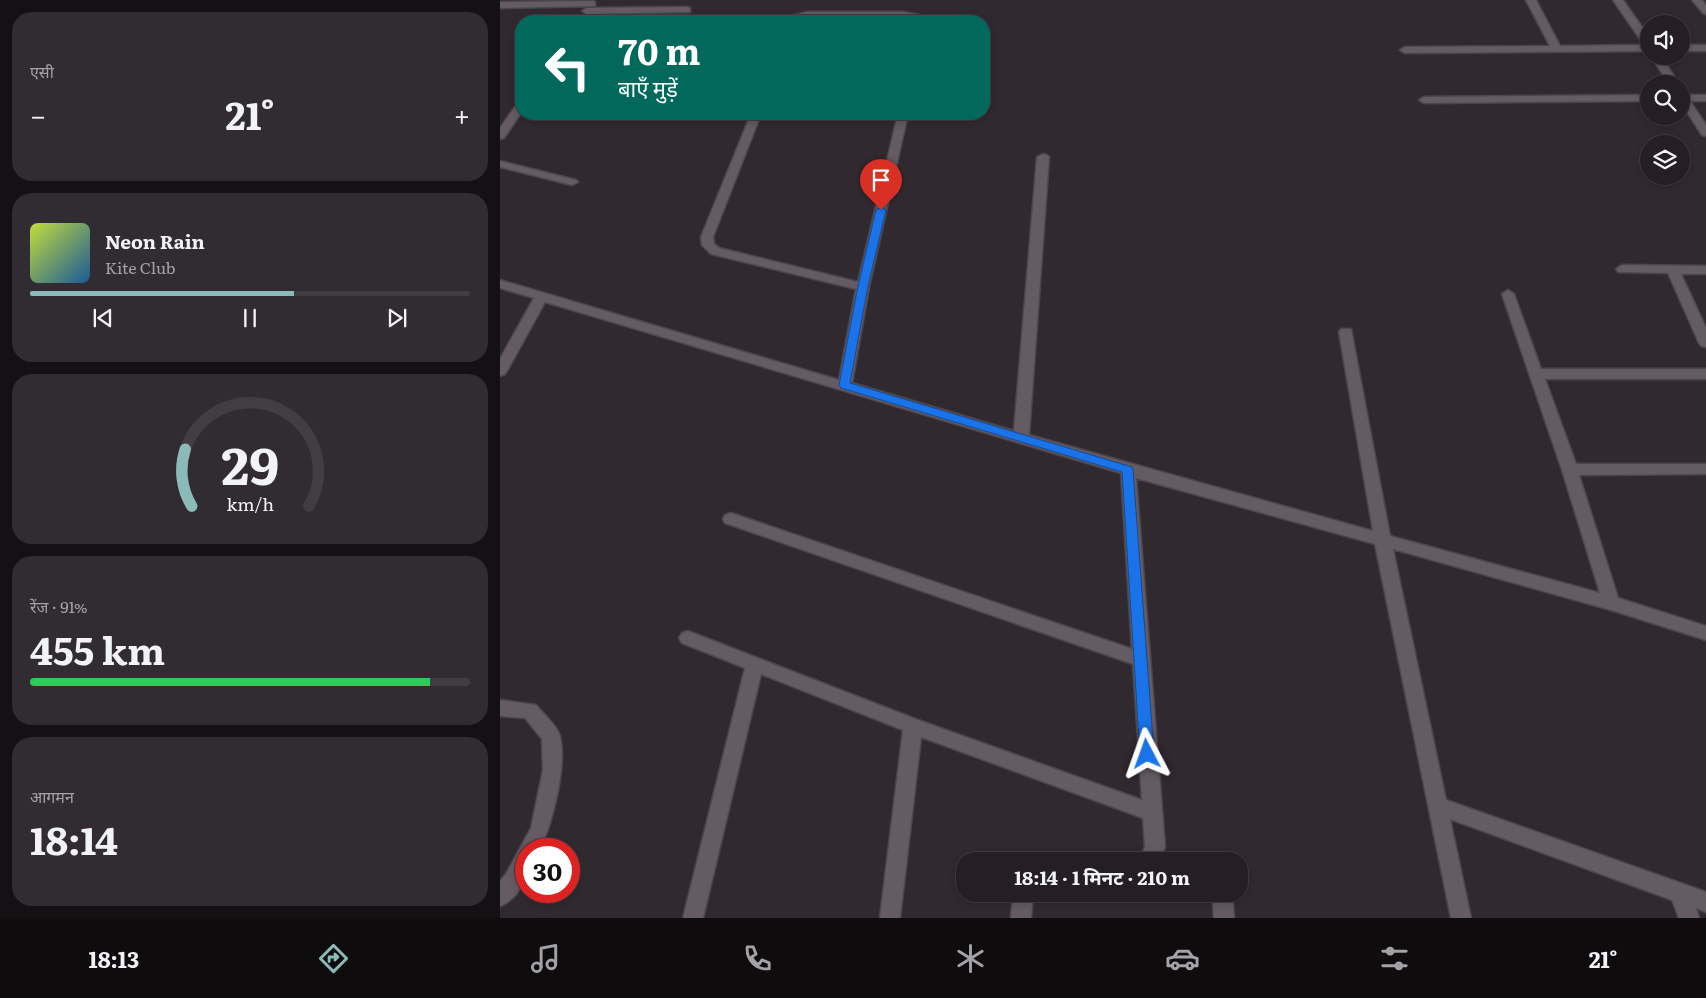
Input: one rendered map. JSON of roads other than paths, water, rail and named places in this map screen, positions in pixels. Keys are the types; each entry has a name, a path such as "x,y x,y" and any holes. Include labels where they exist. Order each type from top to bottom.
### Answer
{"street":[{"path":"1531,0 1556,48"},
{"path":"1618,0 1640,33"},
{"path":"1697,0 1706,11"},
{"path":"500,5 592,5 687,10"},
{"path":"1405,50 1640,46"},
{"path":"1690,48 1706,48"},
{"path":"1690,97 1706,98"},
{"path":"1424,100 1640,98"},
{"path":"1690,109 1706,133"},
{"path":"500,136 515,115"},
{"path":"754,120 708,237 708,245 715,251 863,286"},
{"path":"845,385 863,286 902,120"},
{"path":"1021,438 1043,158"},
{"path":"500,164 572,182"},
{"path":"1622,270 1706,270"},
{"path":"1673,270 1706,343"},
{"path":"500,284 1128,470 1383,542 1611,603 1706,633"},
{"path":"1508,294 1570,470 1611,603"},
{"path":"500,371 541,297"},
{"path":"1346,332 1383,542 1461,918"},
{"path":"1537,374 1706,374"},
{"path":"1570,470 1706,469"},
{"path":"1128,470 1152,812 1154,847 1152,852"},
{"path":"731,519 1141,660"},
{"path":"688,638 913,726 1152,812"},
{"path":"693,918 754,665"},
{"path":"500,708 530,711 551,736 552,770 540,829 536,838"},
{"path":"890,918 913,726"},
{"path":"1438,806 1706,902"},
{"path":"500,896 515,877"},
{"path":"1680,893 1688,918"},
{"path":"1021,918 1022,902"}]}
